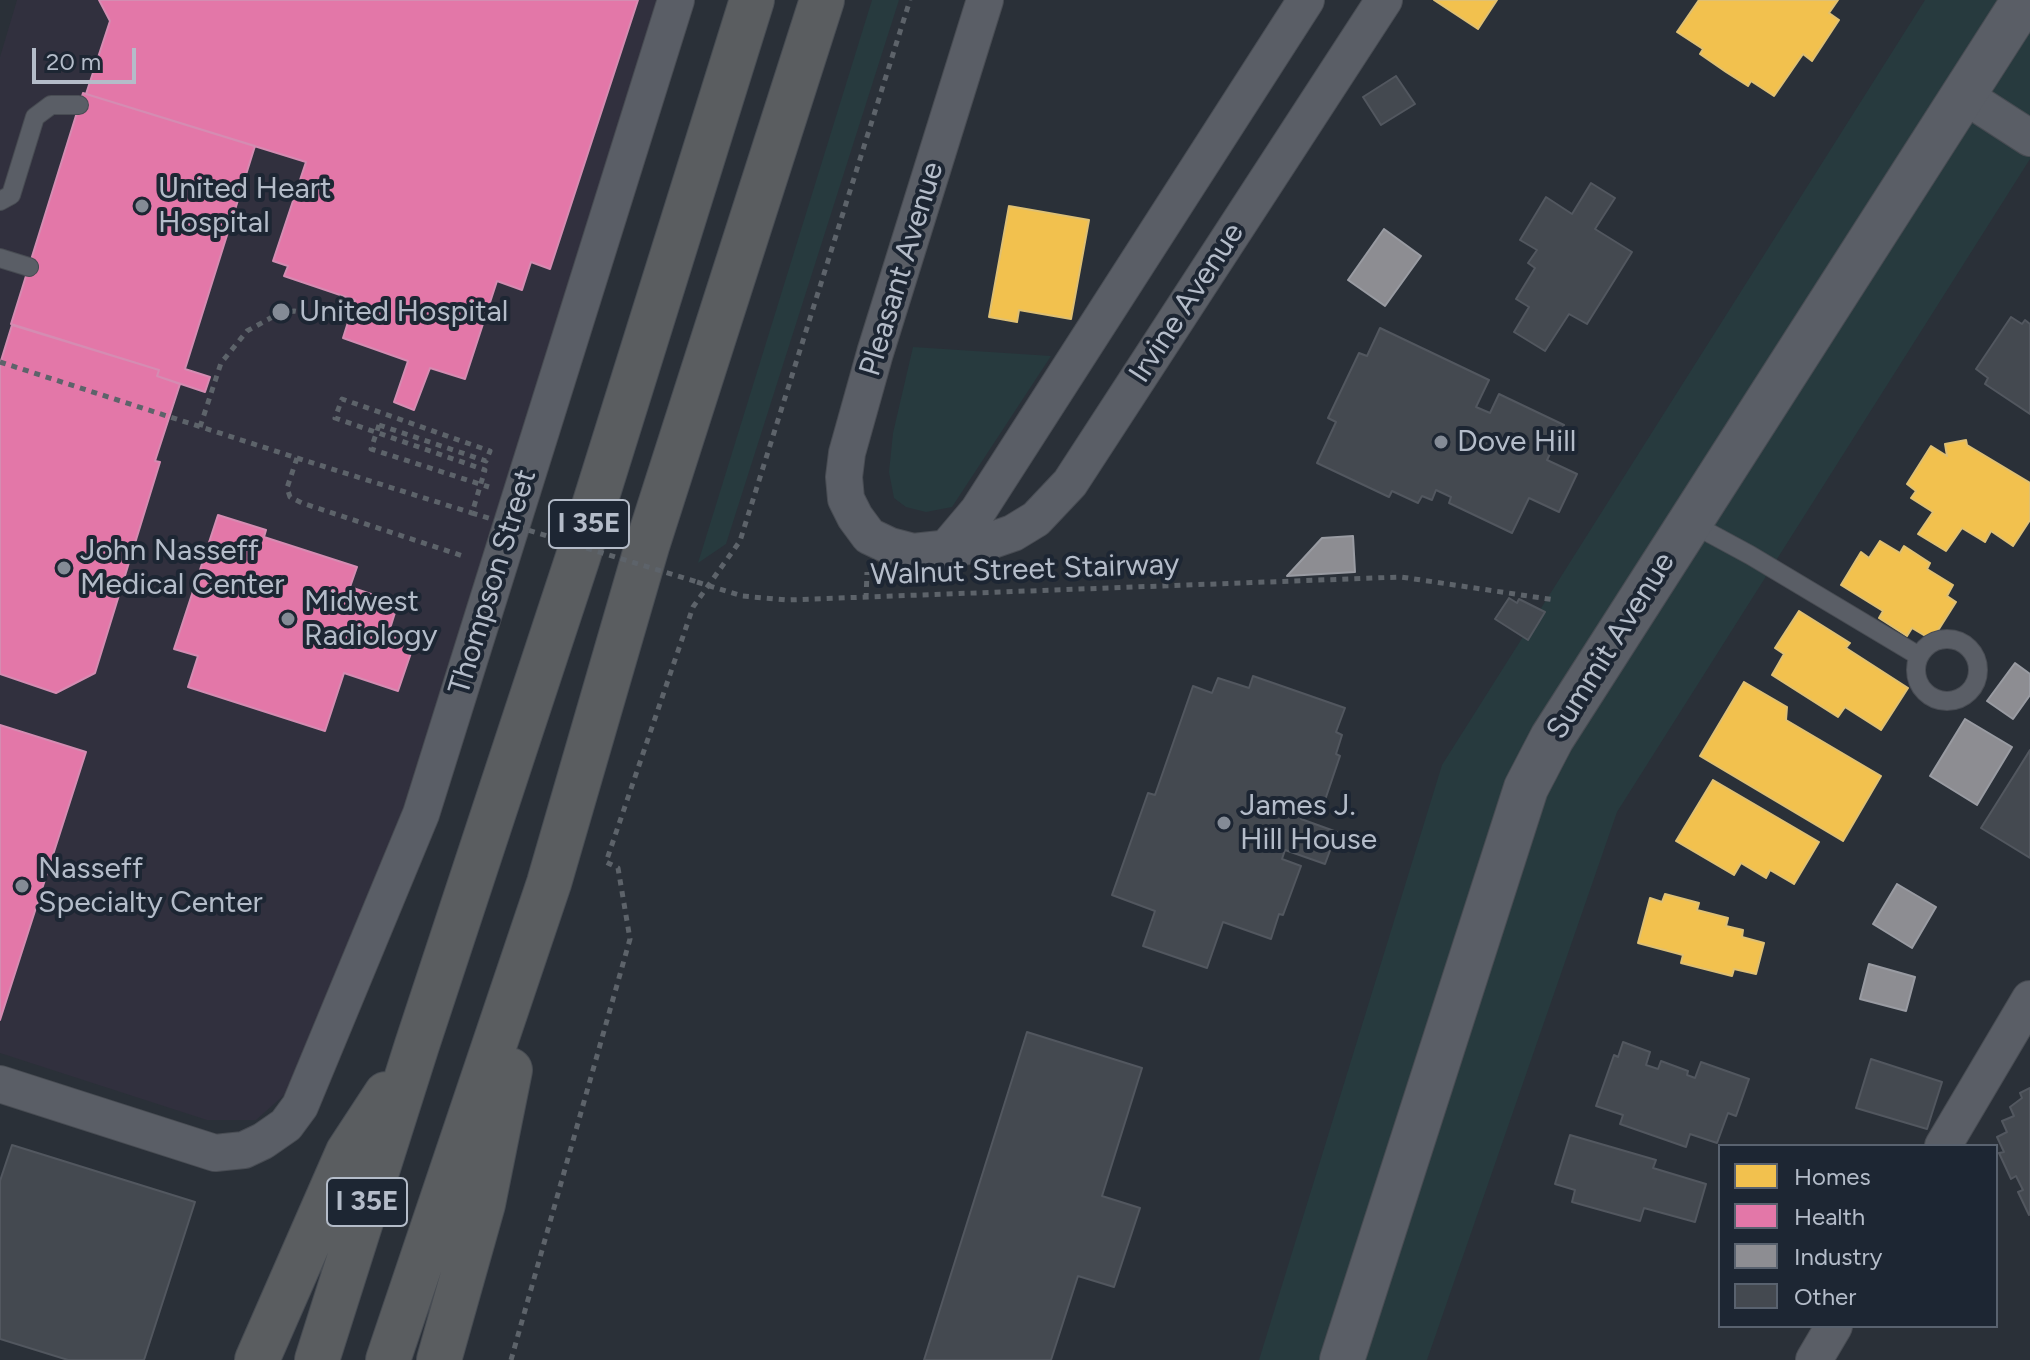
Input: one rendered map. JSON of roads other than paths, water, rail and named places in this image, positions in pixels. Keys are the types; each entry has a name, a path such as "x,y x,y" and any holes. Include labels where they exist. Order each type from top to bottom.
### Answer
{"highway":[{"name":"I 35E","path":"317,1360 578,557 752,0"},
{"name":"I 35E","path":"388,1360 549,883 647,546 822,0"},
{"path":"439,1360 483,1204 549,883"},
{"path":"257,1360 348,1152 417,1045"}],"street":[{"name":"Thompson Street","path":"0,1084 215,1153 244,1150 263,1141 286,1125 300,1106 421,814 676,0"},
{"name":"Pleasant Avenue","path":"869,536 846,499 844,477 847,453 985,0"},
{"name":"Irvine Avenue","path":"945,550 978,511 1306,0"},
{"name":"Irvine Avenue","path":"869,536 913,552 945,550 978,545 1013,533 1036,519 1070,483 1384,0"},
{"name":"Summit Avenue","path":"1342,1360 1526,788 1552,738 2024,0"},
{"path":"1962,94 2030,138"},
{"path":"1944,1144 2030,999"},
{"path":"1814,1360 1833,1328"}],"lane":[{"path":"0,201 11,195 35,117 51,105 79,105"},
{"path":"0,258 29,267"},
{"path":"1689,522 1919,656"}],"place":[{"name":"United Heart Hospital","path":"142,206"},
{"name":"United Hospital","path":"281,312"},
{"name":"Dove Hill","path":"1441,442"},
{"name":"John Nasseff Medical Center","path":"64,568"},
{"name":"Midwest Radiology","path":"288,619"},
{"name":"James J. Hill House","path":"1224,823"},
{"name":"Nasseff Specialty Center","path":"22,886"}]}
